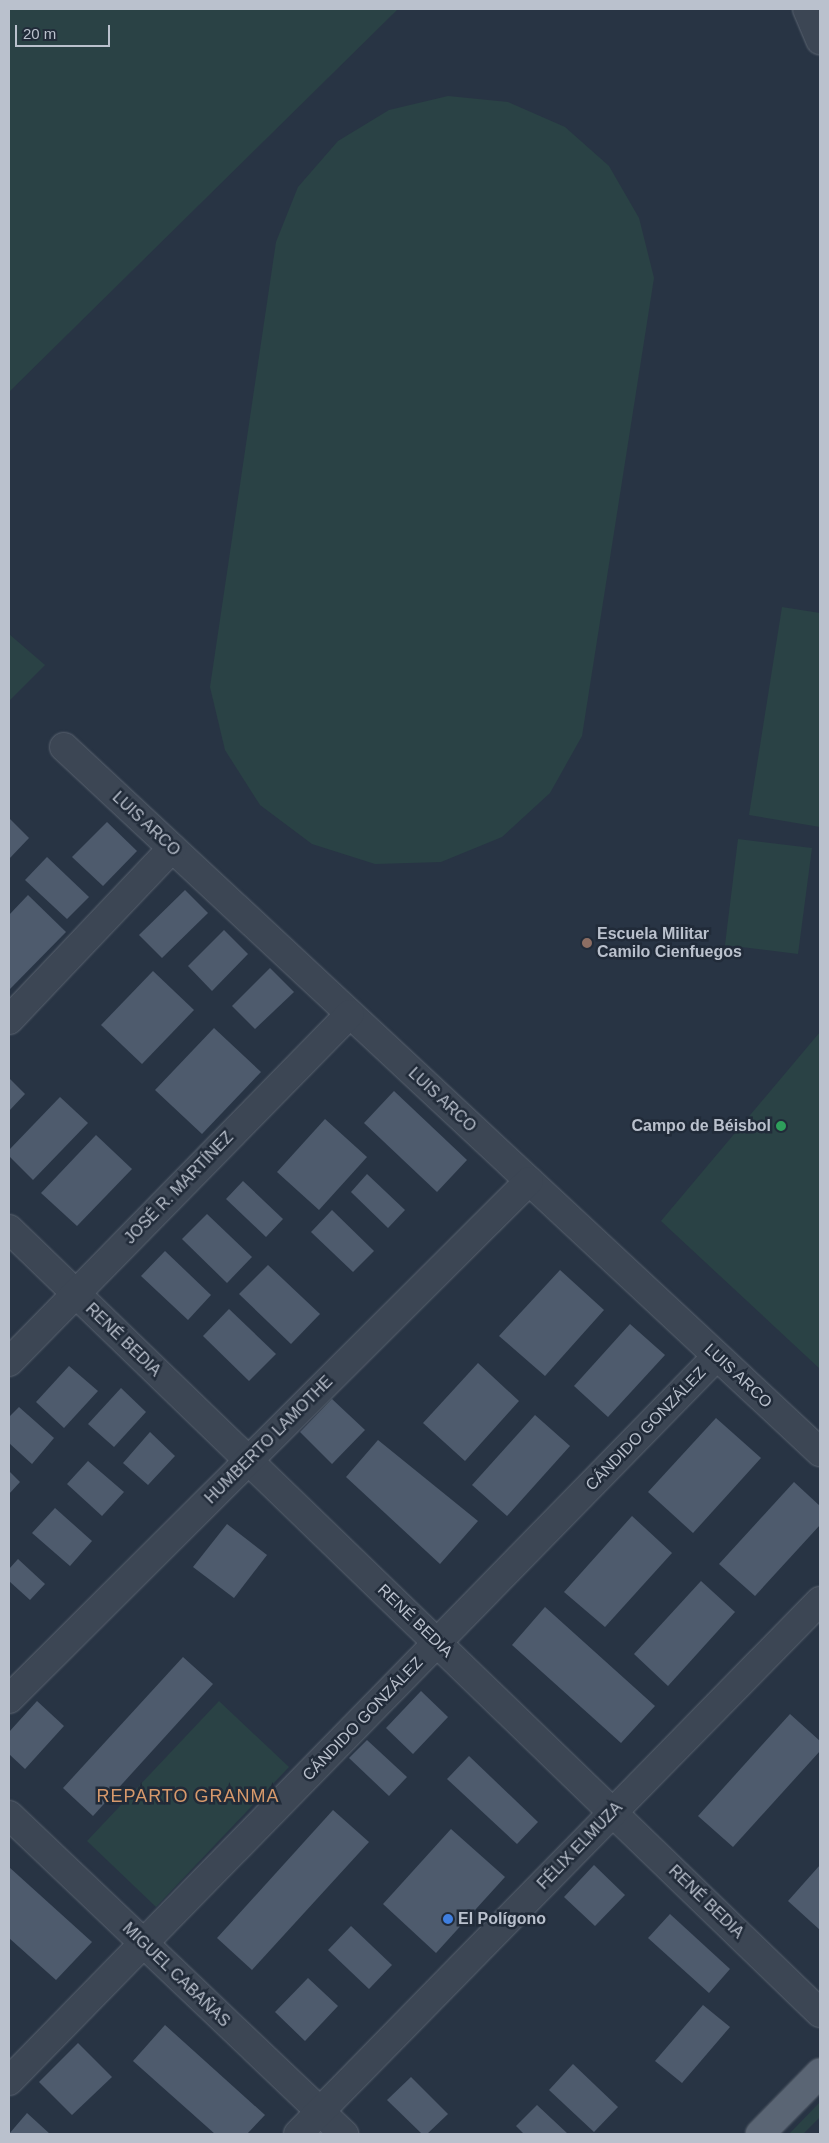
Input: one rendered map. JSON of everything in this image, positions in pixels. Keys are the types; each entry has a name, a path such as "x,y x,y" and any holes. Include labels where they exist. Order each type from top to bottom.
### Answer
{"main road":[{"path":"760,2134 820,2073"}],"street":[{"path":"807,9 820,40"},
{"name":"LUIS ARCO","path":"64,748 820,1452"},
{"path":"9,1020 172,848"},
{"name":"JOSÉ R. MARTÍNEZ","path":"9,1362 350,1014"},
{"name":"HUMBERTO LAMOTHE","path":"9,1699 529,1181"},
{"name":"RENÉ BEDIA","path":"9,1230 820,2013"},
{"name":"CÁNDIDO GONZÁLEZ","path":"9,2081 717,1356"},
{"name":"FÉLIX ELMUZA","path":"298,2134 820,1601"},
{"name":"MIGUEL CABAÑAS","path":"9,1815 344,2134"}],"green space":[{"path":"9,9 398,9 9,392"},
{"path":"448,96 508,102 565,127 609,166 639,218 654,278 582,736 550,793 502,837 441,862 375,864 312,844 260,805 225,750 210,687 276,242 298,187 338,141 389,110"},
{"path":"782,607 820,613 820,827 749,815"},
{"path":"9,634 45,665 9,701"},
{"path":"738,839 812,848 798,954 725,945"},
{"name":"Campo de Béisbol","path":"820,1032 820,1369 661,1221"},
{"path":"219,1701 289,1767 156,1907 87,1841"},
{"path":"820,2102 820,2117 803,2134 789,2134"}],"building":[{"path":"9,818 29,838 9,859"},
{"path":"107,822 137,851 103,886 72,857"},
{"path":"47,857 89,897 67,919 25,880"},
{"path":"185,890 208,913 162,958 139,935"},
{"path":"28,895 66,932 9,990 9,915"},
{"path":"224,930 248,954 212,991 188,966"},
{"path":"270,968 294,992 255,1029 232,1006"},
{"path":"153,971 194,1010 142,1064 101,1025"},
{"path":"214,1028 261,1072 202,1134 155,1090"},
{"path":"9,1078 25,1094 9,1111"},
{"path":"394,1091 467,1160 437,1192 364,1123"},
{"path":"60,1097 88,1123 33,1180 9,1156 9,1150"},
{"path":"325,1119 367,1157 319,1210 277,1172"},
{"path":"96,1135 132,1169 77,1226 41,1193"},
{"path":"367,1174 405,1210 388,1228 351,1192"},
{"path":"243,1181 283,1219 266,1237 226,1199"},
{"path":"332,1210 374,1251 353,1272 311,1232"},
{"path":"207,1214 252,1257 227,1283 182,1239"},
{"path":"165,1251 211,1295 188,1320 141,1276"},
{"path":"268,1265 320,1314 291,1344 239,1294"},
{"path":"560,1270 604,1310 545,1376 499,1336"},
{"path":"229,1309 276,1354 249,1381 203,1336"},
{"path":"630,1324 665,1355 608,1417 574,1386"},
{"path":"478,1363 519,1401 465,1461 423,1423"},
{"path":"69,1366 98,1391 64,1428 36,1402"},
{"path":"121,1388 146,1412 114,1447 88,1424"},
{"path":"332,1399 365,1430 332,1464 300,1432"},
{"path":"19,1407 54,1438 32,1464 9,1443 9,1417"},
{"path":"535,1415 570,1446 507,1516 472,1485"},
{"path":"716,1418 761,1458 693,1533 648,1492"},
{"path":"150,1432 175,1456 148,1485 123,1463"},
{"path":"378,1440 478,1521 440,1564 346,1477"},
{"path":"88,1461 124,1492 102,1516 67,1484"},
{"path":"9,1471 20,1482 9,1494"},
{"path":"794,1482 820,1506 820,1525 755,1596 719,1564"},
{"path":"55,1508 92,1541 70,1566 32,1533"},
{"path":"632,1516 672,1553 605,1627 564,1592"},
{"path":"227,1524 267,1555 234,1598 193,1567"},
{"path":"18,1559 45,1584 30,1600 9,1581 9,1569"},
{"path":"701,1581 735,1612 668,1686 634,1654"},
{"path":"545,1607 655,1706 621,1743 512,1645"},
{"path":"183,1657 213,1684 93,1816 63,1788"},
{"path":"421,1691 448,1717 413,1754 386,1728"},
{"path":"37,1701 64,1726 25,1769 9,1754 9,1732"},
{"path":"790,1714 820,1741 820,1751 733,1847 698,1816"},
{"path":"367,1740 407,1777 389,1796 349,1758"},
{"path":"469,1756 538,1822 517,1844 447,1779"},
{"path":"333,1810 369,1842 252,1970 217,1938"},
{"path":"451,1829 505,1877 436,1953 383,1904"},
{"path":"594,1865 625,1895 595,1926 564,1897"},
{"path":"820,1865 820,1930 788,1901"},
{"path":"9,1867 92,1942 56,1980 9,1938"},
{"path":"670,1914 730,1969 709,1993 648,1938"},
{"path":"351,1926 392,1965 369,1989 328,1950"},
{"path":"308,1978 338,2006 305,2041 275,2012"},
{"path":"703,2005 730,2027 682,2083 655,2061"},
{"path":"165,2025 265,2115 247,2134 215,2134 133,2061"},
{"path":"78,2043 112,2077 72,2115 39,2082"},
{"path":"573,2064 618,2107 594,2132 549,2090"},
{"path":"411,2077 448,2114 427,2134 422,2134 387,2100"},
{"path":"537,2105 568,2134 524,2134 516,2126"},
{"path":"27,2113 50,2134 9,2134"}],"place":[{"name":"Escuela Militar Camilo Cienfuegos","path":"587,943"},
{"name":"Campo de Béisbol","path":"781,1126"},
{"name":"El Polígono","path":"448,1919"}],"district":[{"name":"REPARTO GRANMA","path":"188,1796"}]}
